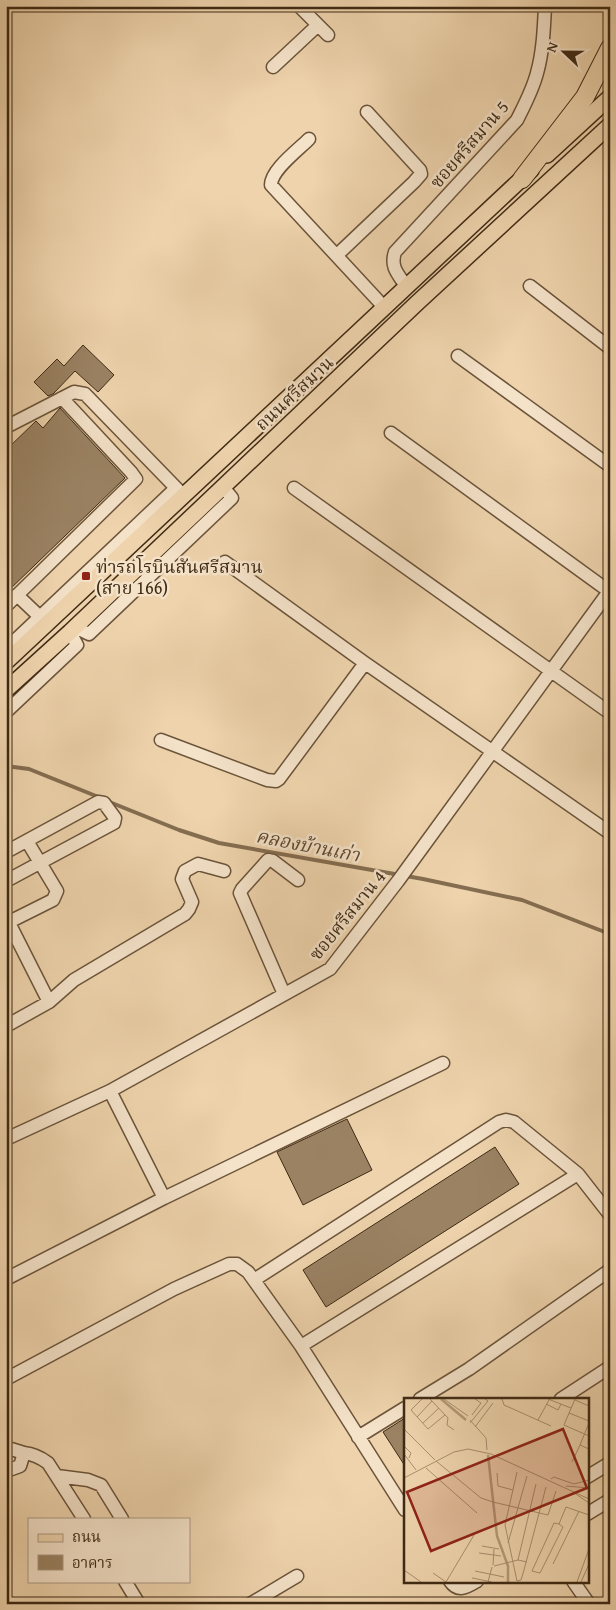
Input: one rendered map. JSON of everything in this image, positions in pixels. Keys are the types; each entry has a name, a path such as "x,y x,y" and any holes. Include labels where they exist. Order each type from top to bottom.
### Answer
{"highway":[{"path":"522,179 585,97 610,48"}],"main road":[{"name":"ถนนศรีสมาน","path":"6,662 180,491 384,307 610,96"},
{"name":"ถนนศรีสมาน","path":"6,690 72,630 417,303 607,130"}],"street":[{"path":"300,6 328,35"},
{"name":"ซอยศรีสมาน 5","path":"406,286 394,267 392,260 395,252 486,156 517,120 521,112 538,71 544,29 544,6"},
{"path":"273,68 318,25"},
{"path":"337,255 414,182 420,174 420,170 368,112"},
{"path":"309,140 275,172 271,179 271,185 384,307"},
{"path":"530,286 610,348"},
{"path":"458,356 610,466"},
{"path":"6,427 74,392 85,394 180,491 6,650"},
{"path":"6,606 136,480 131,472 62,398"},
{"path":"392,433 609,591"},
{"path":"294,488 610,713"},
{"path":"225,562 365,663 610,833"},
{"name":"ซอยศรีสมาน 4","path":"6,1138 110,1091 330,969 398,881 609,591"},
{"path":"17,595 40,617"},
{"path":"6,712 76,645 72,630"},
{"path":"161,740 267,780 276,781 365,663"},
{"path":"6,852 98,802 104,803 115,818 114,823 6,881"},
{"path":"27,841 57,891 56,896 53,900 8,919 49,1002"},
{"path":"284,994 240,893 268,860 273,861 298,880"},
{"path":"6,1026 49,1002 74,980 185,914 192,902 182,879 185,871 198,864 224,871"},
{"path":"6,1279 164,1198 443,1063"},
{"path":"110,1091 164,1198"},
{"path":"254,1280 498,1122 506,1120 514,1122 578,1174 610,1215"},
{"path":"301,1346 578,1174"},
{"path":"6,1379 174,1289 229,1264 238,1264 254,1280 301,1346 403,1505"},
{"path":"422,1398 469,1369 610,1270"},
{"path":"563,1398 610,1367"},
{"path":"358,1437 404,1409"},
{"path":"6,1451 11,1449 40,1457 48,1463 83,1518"},
{"path":"6,1471 20,1466 24,1453"},
{"path":"588,1476 610,1463"},
{"path":"57,1476 88,1480 101,1485 121,1518"},
{"path":"588,1513 610,1500"},
{"path":"250,1604 297,1576"},
{"path":"126,1582 139,1604"},
{"path":"451,1582 460,1589 466,1588 475,1582"},
{"path":"575,1582 589,1604"}],"building":[{"path":"83,345 114,375 98,392 75,371 53,394 48,396 34,382 57,359 64,366"},
{"path":"60,408 125,478 6,593 6,450 36,421 43,428"},
{"path":"347,1119 372,1170 303,1205 277,1152"},
{"path":"495,1147 519,1184 326,1307 303,1270"},
{"path":"404,1419 404,1464 383,1432"}],"waterway":[{"name":"คลองบ้านเก่า","path":"6,766 29,769 101,798"},
{"name":"คลองบ้านเก่า","path":"107,801 179,830 219,843 423,879 522,900 610,934"}],"place":[{"name":"ท่ารถโรบินสันศรีสมาน (สาย 166)","path":"86,576"}]}
